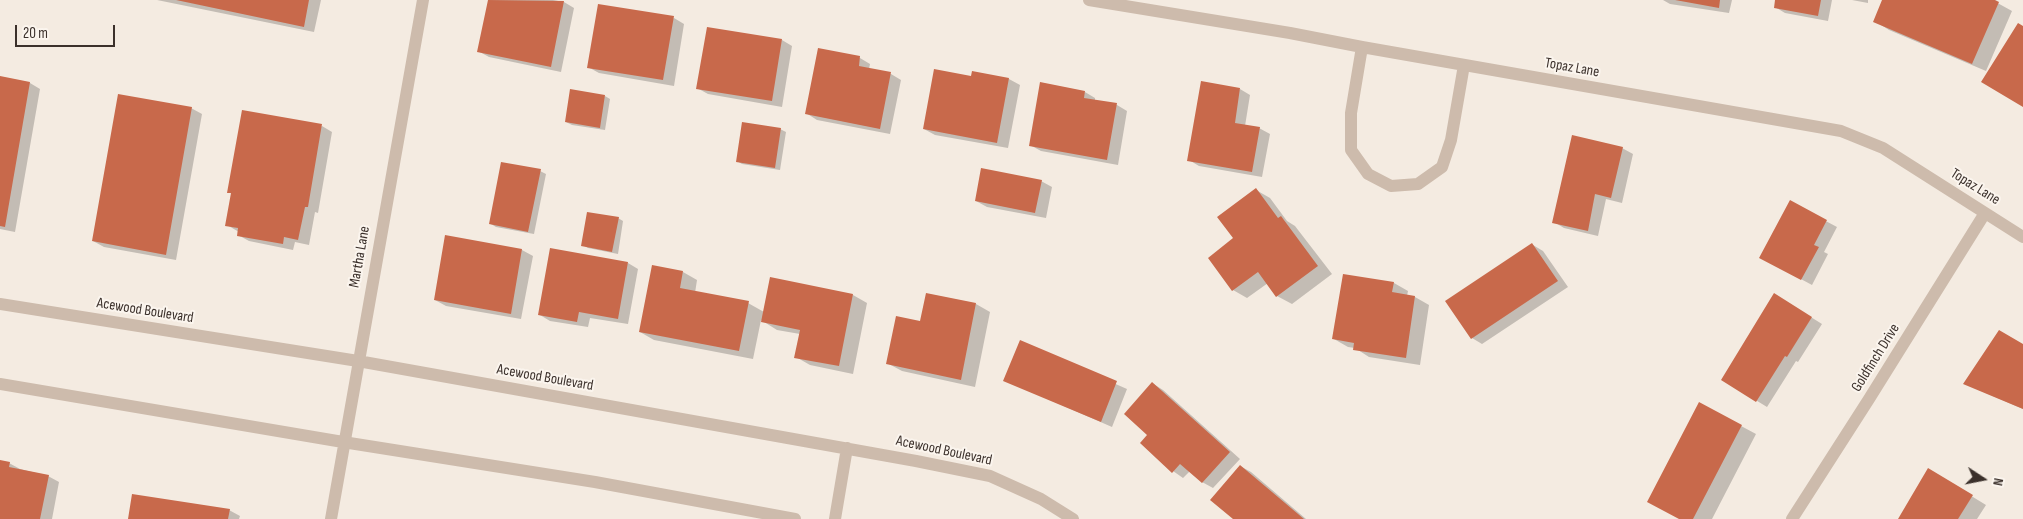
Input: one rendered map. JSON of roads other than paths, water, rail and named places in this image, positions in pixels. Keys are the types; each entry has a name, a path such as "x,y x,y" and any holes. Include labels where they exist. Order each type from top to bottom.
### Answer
{"street":[{"name":"Martha Lane","path":"331,519 422,0"},
{"name":"Topaz Lane","path":"1089,0 1290,33 1840,131 1883,148 2023,237"},
{"path":"1362,47 1351,113 1351,150 1368,174 1391,186 1418,184 1442,167 1451,140 1464,65"},
{"name":"Goldfinch Drive","path":"1792,519 1870,399 1985,213"},
{"name":"Acewood Boulevard","path":"0,304 358,361 847,448 990,476 1041,499 1073,519"},
{"path":"0,384 343,442 596,482 795,519"},
{"path":"835,519 847,448"}]}
